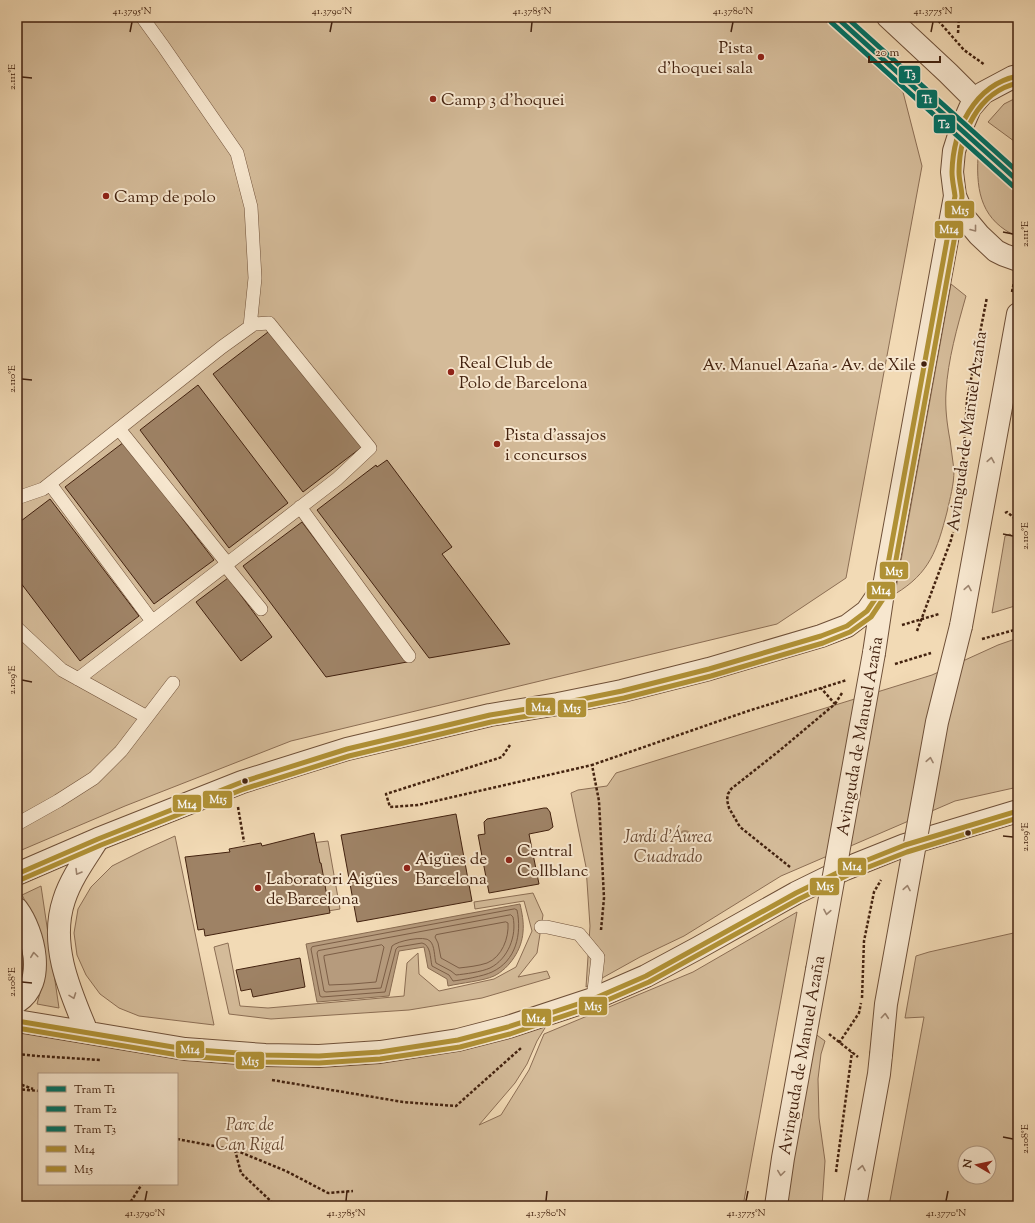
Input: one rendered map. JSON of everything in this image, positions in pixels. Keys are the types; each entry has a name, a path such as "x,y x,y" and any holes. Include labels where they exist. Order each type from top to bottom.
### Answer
{"street":[{"path":"888,17 976,101"},
{"path":"1018,76 1013,77 983,93 967,113 954,151 952,172 955,196 964,217 979,235 996,250 1004,255 1018,260"},
{"name":"Avinguda de Manuel Azaña","path":"776,1206 783,1158 817,970 882,659 884,586 955,196"},
{"name":"Avinguda de Manuel Azaña","path":"855,1206 879,1074 871,1057 886,1004 937,722 961,626 1018,314"},
{"path":"17,874 98,839 242,782 347,749 490,715 558,704 630,689 709,669 821,636 847,626 867,611 884,586"},
{"path":"17,1021 185,1049 265,1055 319,1056 380,1052 458,1040 508,1027 593,999 646,976 796,893 846,869 904,845 1018,811"},
{"path":"87,1032 64,972 59,946 59,923 64,900 74,879 98,839"},
{"path":"17,909 27,926 33,944 35,960 33,979 28,993 17,1002"}],"lane":[{"path":"142,17 237,153 251,207 255,278 250,327"},
{"path":"17,498 43,489 50,484 222,347 254,324 269,323 370,448 337,479 78,679"},
{"path":"118,430 226,564 261,610"},
{"path":"50,484 152,621"},
{"path":"300,507 410,656"},
{"path":"17,628 62,670 148,717"},
{"path":"17,824 58,801 94,778 121,751 173,683"},
{"path":"541,928 547,927 578,934 598,957 593,999"}],"path":[{"path":"935,17 964,50 983,64"},
{"path":"958,33 959,17"},
{"name":"Avinguda de Manuel Azaña","path":"962,480 967,400 986,297"},
{"path":"1004,513 1006,512 1018,521"},
{"name":"Avinguda de Manuel Azaña","path":"916,631 951,540 954,525"},
{"path":"980,640 1018,629"},
{"path":"882,659 935,652"},
{"path":"510,745 502,756 386,794 390,807 418,805 592,765 850,679"},
{"path":"790,867 740,827 729,808 727,800 728,794 731,789 835,704 821,688"},
{"path":"592,765 599,801 604,898 598,957"},
{"path":"238,807 244,842"},
{"name":"Avinguda de Manuel Azaña","path":"839,1042 859,1013 862,998 864,941 874,892 884,875"},
{"name":"Avinguda de Manuel Azaña","path":"828,1033 852,1052 871,1057"},
{"path":"835,1175 852,1052"},
{"path":"17,1083 38,1091"},
{"path":"17,1089 38,1091"},
{"path":"178,1139 235,1150 286,1171 328,1193 353,1191"},
{"path":"235,1150 241,1173 276,1206"},
{"path":"128,1206 141,1185"}],"green space":[{"name":"Real Club de Polo de Barcelona","path":"17,17 821,17 903,92 922,166 846,578 777,624 291,741 125,806 17,852"},
{"path":"1018,97 1018,144 988,122 1004,104"},
{"path":"978,157 1018,192 1018,237 996,223 984,204 980,194 978,182"},
{"path":"951,284 966,296 951,356 946,392 946,416 954,470 953,486 940,538 930,559 916,578 895,594"},
{"path":"1010,534 1018,541 1018,605 992,613 1005,536"},
{"name":"Jardí d'Áurea Cuadrado","path":"1018,638 1018,787 955,801 781,876 684,936 640,957 586,987 590,926 586,867 571,793 578,790 607,786 616,773 932,675 998,645"},
{"path":"175,836 214,1025 139,1016 119,1008 100,994 86,975 77,955 74,933 78,909 91,887 112,866"},
{"path":"328,841 340,909 322,912 311,843"},
{"path":"41,886 59,1008 37,1004 41,989 36,922 22,895"},
{"path":"533,893 543,915 537,953 518,977 547,971 550,978 482,998 409,1010 271,1019 229,1014 214,947 228,943 240,1006 268,1008 404,996 407,963 418,953 419,974 439,991 494,979 516,967 532,931 524,901 475,909 474,902"},
{"name":"Parc de Can Rigal","path":"797,912 743,1206 17,1206 17,1028 232,1061 548,1023 537,1041 527,1064 515,1083 479,1125 501,1115 529,1070 544,1034 693,972"},
{"path":"17,930 21,940 24,964 17,982"},
{"path":"1018,932 1018,1206 889,1206 924,1017 905,1018 916,956"},
{"path":"814,1033 825,1041 821,1054 818,1079 819,1118 825,1161 822,1206 784,1206"}],"water":[{"path":"520,904 523,932 518,951 510,963 500,973 494,976 478,981 448,986 447,979 428,968 424,947 399,951 389,996 317,1002 306,944"}],"building":[{"path":"272,329 362,447 303,492 213,374"},
{"path":"198,385 288,503 229,548 140,430"},
{"path":"124,442 214,560 154,604 65,487"},
{"path":"387,460 452,547 442,554 510,644 429,658 317,510 376,465 377,467"},
{"path":"50,499 139,616 80,661 17,578 17,524"},
{"path":"302,522 407,662 326,677 243,566"},
{"path":"228,578 272,637 241,661 196,602"},
{"name":"Central Collblanc","path":"547,808 550,812 553,827 549,830 529,834 539,884 489,893 478,835 485,834 484,822 487,819"},
{"name":"Aigües de Barcelona","path":"456,814 472,901 357,922 341,835"},
{"name":"Laboratori Aigües de Barcelona","path":"314,833 330,913 205,936 204,929 198,930 185,857 230,852 229,849 261,843 262,846"},
{"path":"300,958 305,987 253,997 251,989 241,991 236,970"}],"tram line":[{"name":"T1","path":"836,17 1018,181"},
{"name":"T3","path":"846,17 1018,172"},
{"name":"T2","path":"831,22 1013,186"}],"transit line":[{"name":"M14","path":"17,874 98,839 242,782 347,749 490,715 558,704 622,691 709,669 821,636 847,626 867,611 884,586 955,196 952,172 953,156 957,141 962,126 978,99 989,89 1003,81 1018,76"},
{"name":"M15","path":"20,880 101,845 244,789 349,756 491,722 559,711 624,698 711,676 823,643 850,632 871,617 891,587 962,197 959,172 963,143 967,130 982,105 992,95 1004,88 1018,83"},
{"name":"M14","path":"17,1021 185,1049 265,1055 319,1056 380,1052 458,1040 508,1027 593,999 646,976 796,893 845,869 905,845 1018,811"},
{"name":"M15","path":"17,1028 184,1056 265,1062 319,1063 380,1059 460,1047 510,1034 596,1005 649,982 799,899 848,875 907,852 1018,818"}],"place":[{"name":"Pista d'hoquei sala","path":"761,57"},
{"name":"Camp 3 d'hoquei","path":"433,99"},
{"name":"Camp de polo","path":"106,196"},
{"name":"Av. Manuel Azaña - Av. de Xile","path":"924,364"},
{"name":"Real Club de Polo de Barcelona","path":"451,372"},
{"name":"Pista d'assajos i concursos","path":"497,444"},
{"name":"Central Collblanc","path":"509,860"},
{"name":"Aigües de Barcelona","path":"407,868"},
{"name":"Laboratori Aigües de Barcelona","path":"258,888"}]}
